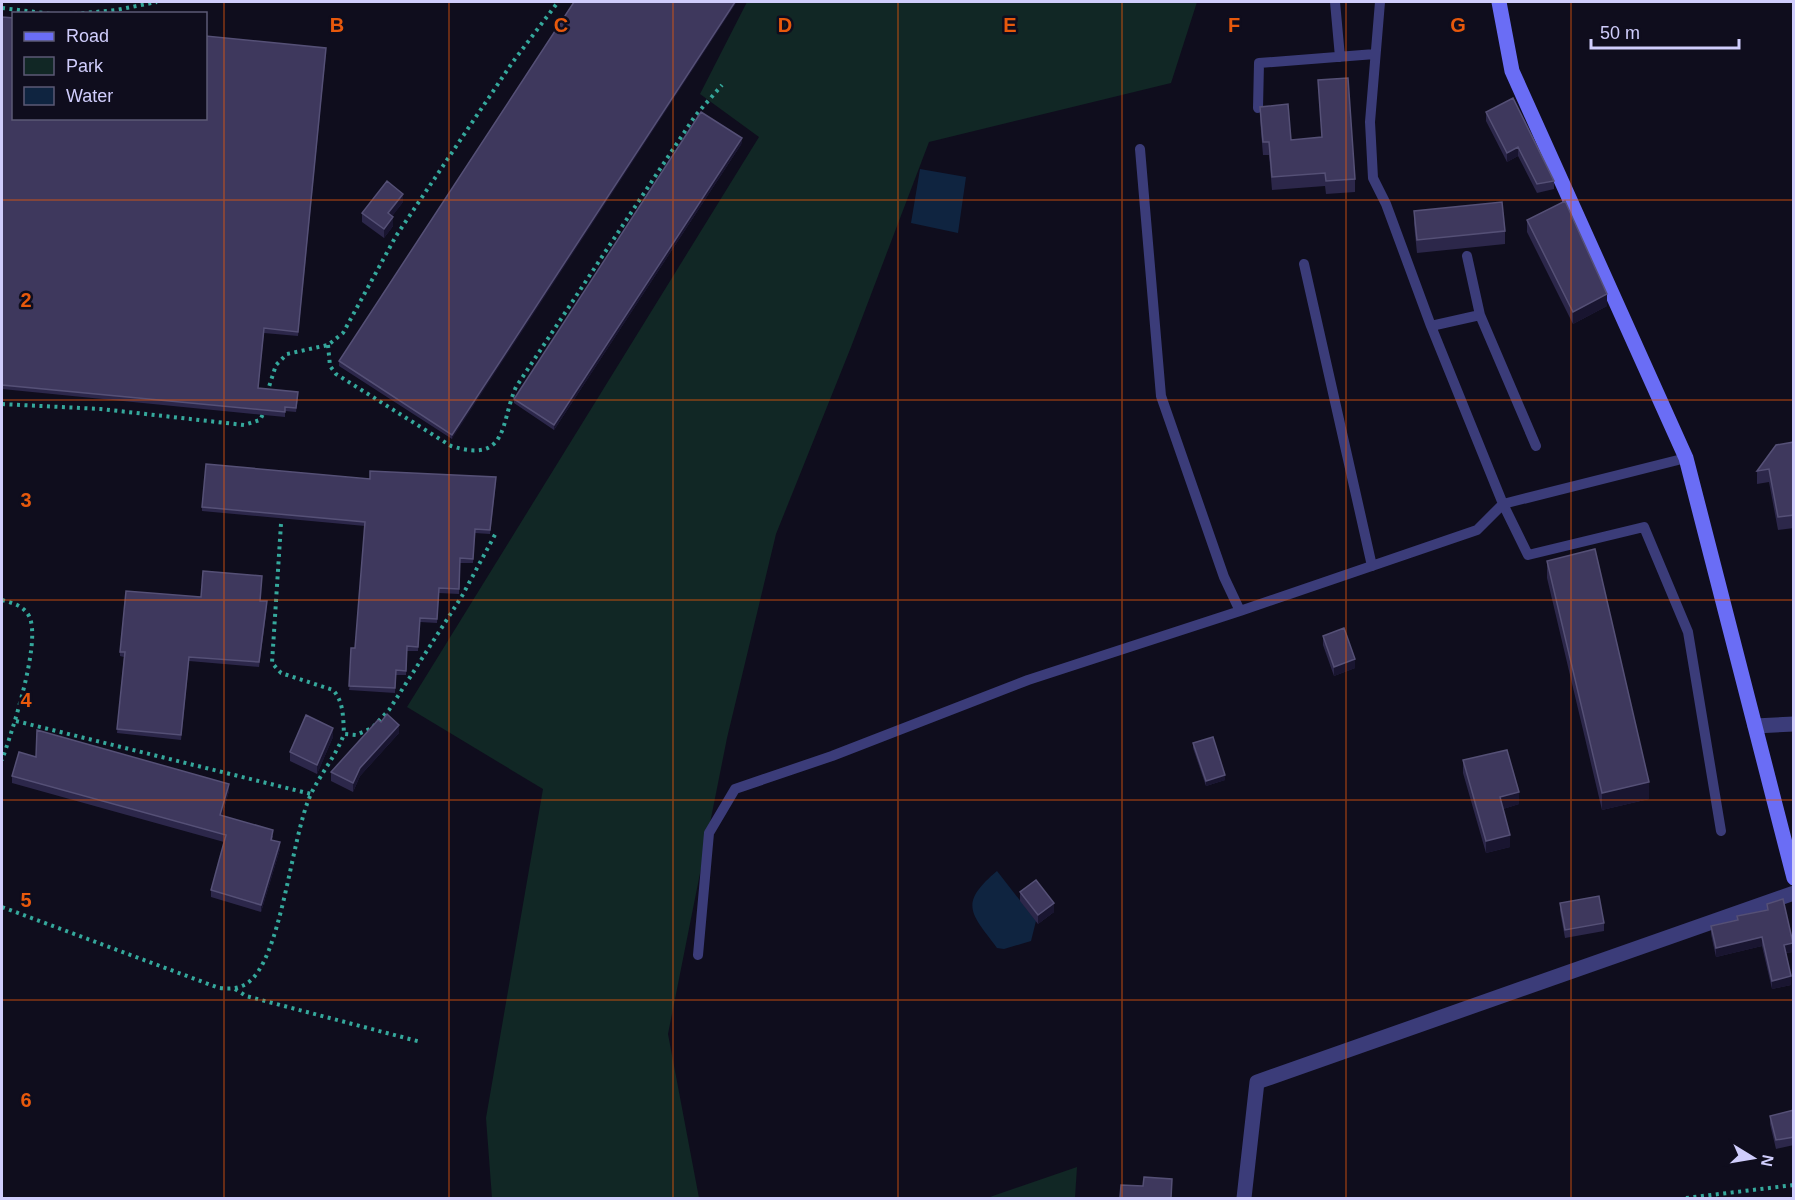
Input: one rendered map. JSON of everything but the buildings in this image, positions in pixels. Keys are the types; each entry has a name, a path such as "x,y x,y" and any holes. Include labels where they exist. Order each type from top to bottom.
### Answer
{"main road":[{"path":"1499,2 1512,71 1686,458 1794,878"}],"street":[{"path":"1755,726 1794,724"},
{"path":"1244,1198 1257,1082 1794,893"}],"lane":[{"path":"1335,2 1340,57"},
{"path":"1380,2 1370,122 1372,178 1386,204 1431,326 1503,504 1528,555 1644,527 1688,632 1721,831"},
{"path":"1258,108 1259,63 1375,54"},
{"path":"1140,150 1161,396 1224,577 1240,611"},
{"path":"1467,256 1480,315 1536,446"},
{"path":"1304,264 1372,566"},
{"path":"1431,326 1480,315"},
{"path":"698,955 709,833 735,789 832,756 1028,680 1478,530 1503,504 1686,458"}],"path":[{"path":"95,12 157,2"},
{"path":"2,404 60,405 244,425 254,424 260,420 264,413 270,379 276,365 286,354 300,349 328,345 343,333 396,236 512,63 558,2"},
{"path":"2,8 35,12"},
{"path":"328,345 330,366 336,374 451,446 466,451 492,445 502,435 510,401 516,387 695,116 722,85"},
{"path":"2,907 219,988 234,989 246,984 266,959 311,794 333,758 344,734 343,711 339,696 333,690 281,673 272,663 281,524"},
{"path":"344,734 356,735 372,728 389,710 462,596 497,531"},
{"path":"2,600 18,605 28,613 32,622 30,652 16,721 2,760"},
{"path":"16,721 311,794"},
{"path":"234,989 246,996 421,1042"},
{"path":"1686,1198 1794,1185"}],"green space":[{"path":"747,2 1197,2 1171,83 929,142 851,347 776,534 727,738 668,1034 699,1198 492,1198 486,1118 543,789 407,707 759,137 700,94"},
{"path":"1077,1167 1075,1198 987,1198"}],"water":[{"path":"920,169 966,177 958,233 911,223"},
{"path":"997,871 1036,921 1031,941 1004,949 997,948 975,917 973,909 973,901 977,892"}]}
